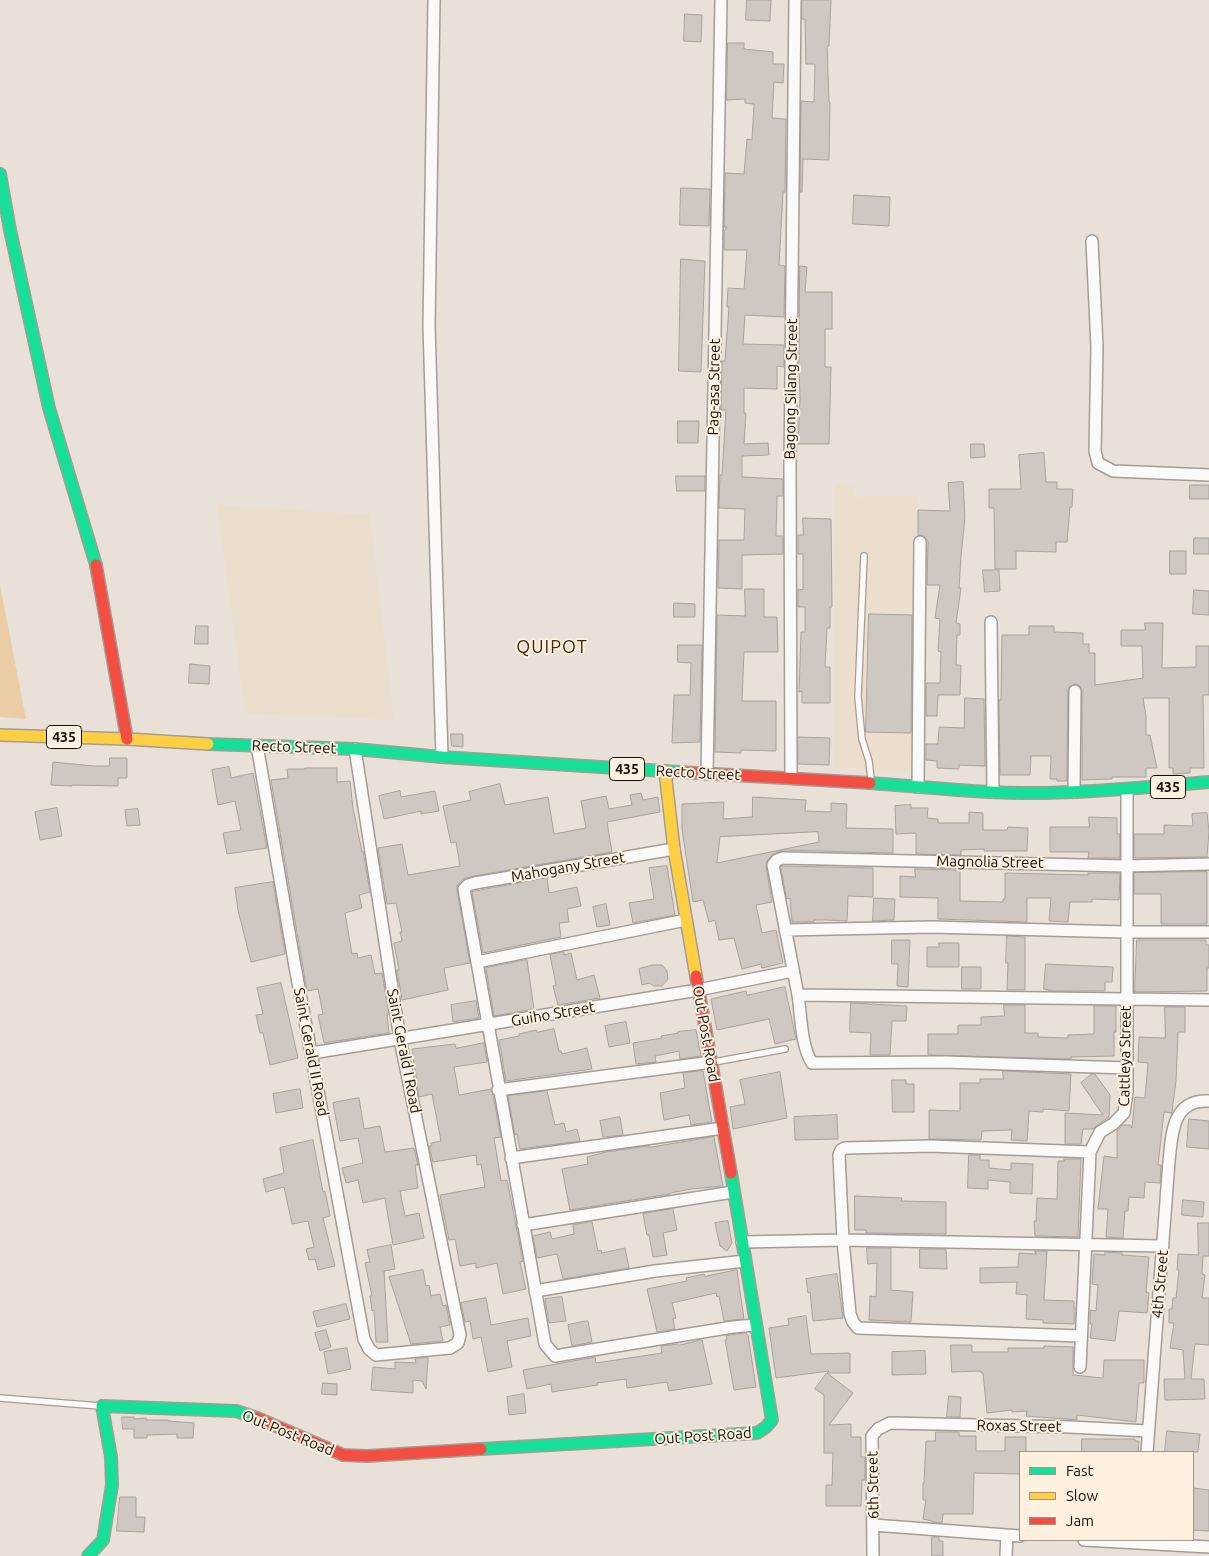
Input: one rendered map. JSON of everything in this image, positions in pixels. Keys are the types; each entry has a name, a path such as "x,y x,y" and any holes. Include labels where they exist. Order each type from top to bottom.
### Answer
{"street":[{"path":"434,0 429,326 442,756"},
{"name":"Pag-asa Street","path":"707,774 721,0"},
{"name":"Bagong Silang Street","path":"791,778 790,466 795,0"},
{"path":"0,174 10,230 49,408 95,558 127,739"},
{"path":"1092,241 1098,347 1095,451 1098,463 1113,471 1209,475"},
{"path":"918,787 920,542"},
{"path":"991,622 993,792"},
{"path":"1074,792 1075,690"},
{"name":"435","path":"0,736 127,739"},
{"name":"Recto Street","path":"127,739 355,749 993,792 1127,790 1209,782"},
{"name":"Saint Gerald II Road","path":"257,745 364,1339 369,1349 376,1355"},
{"name":"Saint Gerald I Road","path":"355,749 400,1039 460,1335 458,1343 450,1348 376,1355"},
{"name":"Out Post Road","path":"102,1406 236,1411 260,1419 343,1455 367,1456 757,1433 766,1427 772,1420 674,849 666,771"},
{"name":"Cattleya Street","path":"1080,1367 1090,1152 1100,1132 1113,1124 1124,1112 1127,1092 1127,790"},
{"name":"Mahogany Street","path":"477,962 464,889 468,885 674,849"},
{"name":"Magnolia Street","path":"785,930 773,865 777,860 783,858 1126,866 1209,864"},
{"path":"686,920 477,962 498,1090 545,1344 556,1356 733,1326 755,1325"},
{"path":"1127,1068 946,1062 812,1063 808,1057 785,930 931,927 1209,932"},
{"name":"Guiho Street","path":"312,1053 698,990 793,971"},
{"path":"798,995 1209,1000"},
{"path":"498,1090 712,1062"},
{"name":"4th Street","path":"1147,1451 1173,1129 1177,1116 1185,1107 1200,1101 1209,1101"},
{"path":"511,1158 722,1128"},
{"path":"1081,1336 858,1328 850,1314 843,1240 839,1155 841,1150 845,1148 930,1146 1090,1152"},
{"path":"523,1225 733,1192"},
{"path":"742,1242 843,1240 1163,1246"},
{"path":"535,1291 655,1271 745,1261"},
{"path":"88,1556 103,1540 112,1485 111,1457 102,1406"},
{"name":"Roxas Street","path":"890,1423 1070,1427 1148,1431"},
{"name":"6th Street","path":"873,1556 872,1436 878,1429 890,1423"},
{"path":"873,1525 1019,1536"},
{"path":"1006,1556 1007,1535"},
{"path":"1139,1556 1140,1541 1209,1547"}],"lane":[{"path":"864,556 858,697 862,739 869,761 871,783"},
{"path":"712,1062 785,1049"},
{"path":"0,1398 102,1406"}],"shaded area":[{"path":"835,484 853,486 853,497 917,496 914,773 834,767"},
{"path":"217,505 370,515 394,720 245,713"},
{"path":"0,585 26,719 0,717"}],"building":[{"path":"747,0 771,0 770,21 746,20"},
{"path":"802,0 831,0 829,46 827,46 830,102 829,160 803,159 802,192 800,192 801,101 814,102 815,64 806,64 805,19 802,19"},
{"path":"685,14 702,15 701,42 684,41"},
{"path":"728,43 744,43 744,49 773,52 773,64 784,64 783,83 774,82 772,118 786,119 785,192 783,192 779,265 785,266 784,317 745,315 743,344 784,345 784,367 777,366 777,389 744,388 744,413 746,413 744,444 768,443 769,455 742,456 742,477 783,479 783,496 777,496 776,536 783,536 783,554 742,555 742,589 718,588 719,540 744,540 745,509 719,508 726,410 721,410 722,361 725,361 729,307 727,307 728,288 744,289 747,250 724,250 724,231 727,227 724,227 725,173 744,174 747,139 752,140 754,104 745,103 745,99 727,100"},
{"path":"681,188 710,189 709,226 680,225"},
{"path":"854,195 890,197 889,226 853,224"},
{"path":"681,259 705,261 701,372 679,371"},
{"path":"800,266 807,267 805,292 832,292 832,329 825,329 825,367 831,367 829,444 798,444"},
{"path":"678,421 699,421 698,443 678,443"},
{"path":"971,444 984,444 985,457 971,458"},
{"path":"1044,453 1046,482 1057,482 1057,489 1073,489 1067,542 1056,542 1056,552 1016,551 1016,569 995,569 994,508 989,508 989,489 1021,489 1019,455"},
{"path":"676,476 705,476 705,491 677,491"},
{"path":"963,482 965,517 959,588 961,588 956,623 960,624 960,635 957,635 956,665 961,665 960,695 938,695 937,716 926,716 926,683 940,683 941,652 938,651 940,619 935,618 940,585 927,585 928,542 924,536 918,535 918,510 950,511 948,483"},
{"path":"1190,485 1209,485 1209,499 1190,499"},
{"path":"803,518 831,519 832,607 830,607 830,628 827,628 825,667 830,667 830,703 802,703 802,691 799,692 801,632 805,632 805,607 798,607 798,589 803,590 803,554 798,554 798,535 803,535"},
{"path":"1194,538 1209,538 1209,554 1194,554"},
{"path":"1170,551 1186,551 1186,574 1170,574"},
{"path":"983,570 999,570 1000,591 985,592"},
{"path":"745,589 764,589 764,617 777,617 778,652 744,652 742,701 776,701 776,751 741,750 741,753 715,752 717,615 745,616"},
{"path":"1194,590 1209,591 1209,615 1193,614"},
{"path":"674,603 695,604 695,617 674,617"},
{"path":"869,614 912,615 911,733 866,732"},
{"path":"1145,623 1163,623 1162,668 1196,667 1196,646 1209,646 1209,695 1203,695 1204,768 1190,768 1190,773 1173,774 1173,768 1169,768 1169,698 1143,698 1146,716 1146,735 1150,735 1157,768 1146,768 1146,777 1112,777 1112,779 1082,780 1082,691 1079,685 1075,684 1069,687 1068,691 1067,781 1050,779 1051,756 1031,756 1030,775 1000,775 999,700 1001,700 1002,635 1029,635 1029,626 1054,626 1054,632 1083,633 1083,644 1089,644 1089,653 1095,653 1095,685 1143,678 1142,646 1121,646 1121,630 1145,630"},
{"path":"196,626 208,626 208,644 195,644"},
{"path":"678,645 702,645 700,742 672,743 674,695 690,695 691,663 678,662"},
{"path":"190,664 210,666 209,684 189,683"},
{"path":"965,698 984,699 985,766 959,765 959,769 937,768 937,761 926,760 926,744 938,744 939,727 964,728"},
{"path":"451,734 463,734 463,747 452,746"},
{"path":"798,737 830,738 829,765 798,764"},
{"path":"110,758 127,758 127,778 118,778 118,786 51,785 53,762 109,766"},
{"path":"229,767 231,778 253,773 267,848 227,854 223,833 241,830 235,801 218,805 212,770"},
{"path":"337,768 337,782 350,781 353,808 370,892 359,895 362,908 345,913 352,954 357,953 358,958 371,955 375,974 382,973 389,1014 387,1015 389,1033 324,1043 318,1015 323,1014 318,989 307,991 271,780 288,778 287,769"},
{"path":"500,784 505,805 548,797 554,834 586,828 581,801 606,796 609,809 632,805 630,795 641,793 643,800 658,797 660,812 607,822 612,852 463,879 457,886 457,890 470,963 444,968 448,990 402,1000 394,943 402,941 400,932 402,932 396,903 387,904 378,848 402,844 408,875 460,866 456,842 451,843 443,806 471,800 469,792"},
{"path":"400,791 401,797 435,791 439,811 421,814 421,811 384,819 379,796"},
{"path":"753,797 806,800 805,811 831,812 831,803 847,804 846,828 893,829 893,853 783,850 772,855 767,861 766,866 772,902 756,905 762,933 776,930 783,963 762,968 761,964 742,969 734,938 719,940 715,920 709,922 703,900 693,902 682,829 682,804 724,802 723,819 752,817","holes":["818,832 819,842 717,863 720,837"]},
{"path":"911,805 911,808 928,808 927,818 938,819 938,823 969,823 969,812 983,813 983,830 1007,830 1008,827 1028,828 1027,851 984,851 984,849 961,850 961,855 916,854 916,833 896,834 895,806"},
{"path":"57,808 62,836 40,840 35,812"},
{"path":"138,809 140,825 127,826 125,810"},
{"path":"1207,813 1209,831 1207,857 1134,858 1134,834 1164,834 1164,825 1193,826 1192,814"},
{"path":"1089,817 1117,818 1117,834 1120,834 1120,858 1088,858 1089,852 1050,852 1050,827 1089,827"},
{"path":"667,866 675,915 633,923 629,903 654,899 649,868"},
{"path":"781,866 873,868 873,897 848,896 847,921 814,920 814,922 792,922 790,898 787,899"},
{"path":"915,869 960,870 960,901 1003,902 1003,899 1005,899 1005,873 1088,875 1088,873 1120,873 1119,900 1092,899 1092,902 1070,902 1068,922 1049,921 1051,898 1027,898 1027,922 938,919 938,898 900,897 900,876 915,877"},
{"path":"1207,872 1207,924 1161,924 1161,894 1134,894 1134,873"},
{"path":"547,878 549,893 577,887 581,906 567,909 569,922 559,923 561,937 483,953 472,892"},
{"path":"273,882 285,954 251,962 238,910 235,888"},
{"path":"874,898 895,899 894,920 873,921"},
{"path":"606,904 610,925 597,927 593,907"},
{"path":"1007,936 1025,937 1025,990 1007,990"},
{"path":"892,940 910,940 908,987 897,986 898,964 892,964"},
{"path":"1137,940 1206,940 1206,945 1209,945 1207,991 1135,992"},
{"path":"939,943 959,943 959,967 927,967 927,947 939,947"},
{"path":"564,952 564,955 571,953 577,980 594,975 600,998 558,1005 553,986 556,985 550,955"},
{"path":"527,960 534,1009 494,1016 486,968"},
{"path":"1046,964 1113,967 1112,982 1105,982 1105,991 1052,991 1044,989"},
{"path":"653,965 662,965 667,971 668,979 662,986 654,986 649,983 642,985 639,969"},
{"path":"962,967 981,967 981,989 962,989"},
{"path":"281,983 298,1058 270,1065 263,1033 260,1033 256,1015 263,1014 257,988"},
{"path":"785,987 796,1039 775,1044 769,1019 717,1030 711,999 746,991 747,995"},
{"path":"476,1001 479,1018 453,1022 451,1005"},
{"path":"851,1003 907,1006 906,1021 892,1021 890,1055 870,1055 871,1033 850,1032"},
{"path":"1004,1005 1025,1005 1025,1033 1038,1033 1038,1037 1068,1038 1068,1035 1094,1034 1094,1006 1116,1006 1114,1056 1071,1057 1071,1059 928,1055 928,1034 958,1034 958,1025 981,1025 981,1017 1004,1016"},
{"path":"1165,1007 1185,1007 1185,1032 1178,1032 1176,1081 1172,1113 1164,1112 1158,1165 1161,1165 1160,1183 1145,1182 1144,1198 1129,1197 1128,1211 1125,1211 1123,1238 1106,1237 1108,1209 1098,1209 1104,1156 1117,1158 1117,1131 1122,1125 1130,1125 1132,1128 1135,1097 1145,1098 1148,1063 1138,1062 1139,1037 1165,1038"},
{"path":"626,1022 630,1043 609,1047 605,1026"},
{"path":"554,1029 559,1051 562,1054 587,1048 592,1069 506,1081 499,1040 536,1030 537,1032"},
{"path":"696,1030 701,1056 680,1059 679,1051 655,1056 656,1062 636,1064 633,1043 662,1038 661,1036 678,1032"},
{"path":"484,1043 487,1062 454,1067 459,1095 491,1089 493,1095 501,1137 494,1138 501,1181 507,1180 523,1261 520,1262 526,1289 503,1294 497,1263 476,1268 476,1263 460,1266 455,1239 449,1240 440,1195 485,1187 481,1164 477,1165 476,1155 433,1162 429,1146 432,1146 431,1143 441,1141 432,1094 419,1097 412,1049 455,1044 456,1048"},
{"path":"703,1071 712,1122 691,1125 689,1115 664,1120 660,1093 685,1088 683,1073"},
{"path":"1003,1071 1071,1074 1069,1111 1043,1109 1043,1112 1029,1111 1027,1141 1011,1140 1012,1130 982,1131 981,1140 929,1139 929,1110 960,1111 960,1083 980,1083 980,1079 1003,1079"},
{"path":"780,1072 787,1118 733,1129 730,1107 745,1104 740,1080"},
{"path":"1092,1074 1095,1074 1110,1095 1109,1117 1093,1129 1083,1129 1081,1144 1065,1144 1065,1113 1103,1115 1081,1083"},
{"path":"892,1080 906,1080 906,1084 914,1084 914,1112 893,1112"},
{"path":"300,1089 303,1108 276,1113 273,1094"},
{"path":"547,1091 555,1125 564,1123 566,1132 577,1129 580,1141 520,1149 517,1134 515,1135 508,1096"},
{"path":"359,1098 364,1129 380,1126 385,1152 414,1148 418,1165 415,1165 418,1188 400,1191 405,1216 419,1213 424,1238 393,1245 385,1198 363,1203 358,1180 346,1183 342,1168 363,1163 358,1138 340,1141 333,1103"},
{"path":"837,1115 838,1139 795,1140 794,1117"},
{"path":"620,1117 623,1135 603,1137 600,1121"},
{"path":"1189,1119 1209,1121 1209,1149 1187,1147"},
{"path":"714,1137 723,1186 691,1189 570,1210 562,1169 588,1164 587,1157 606,1152"},
{"path":"313,1140 323,1192 325,1191 330,1216 323,1218 335,1266 318,1270 315,1259 309,1260 306,1249 314,1247 308,1221 292,1224 284,1187 266,1192 263,1179 284,1173 280,1148"},
{"path":"969,1155 980,1155 980,1160 989,1160 989,1168 1011,1170 1011,1163 1033,1164 1032,1194 1010,1193 1010,1182 988,1180 988,1189 968,1188"},
{"path":"1064,1159 1081,1159 1078,1237 1035,1236 1034,1221 1036,1221 1037,1198 1057,1199 1058,1161 1064,1161"},
{"path":"855,1196 902,1198 901,1201 946,1202 946,1234 866,1233 866,1230 855,1230"},
{"path":"1183,1200 1204,1202 1203,1217 1182,1215"},
{"path":"673,1209 677,1230 663,1233 667,1255 653,1257 643,1214"},
{"path":"728,1221 732,1243 727,1251 720,1246 715,1223"},
{"path":"592,1222 598,1251 601,1250 602,1253 625,1248 629,1268 563,1279 557,1254 537,1258 533,1236 550,1232 552,1239 574,1234 573,1225"},
{"path":"1198,1223 1209,1223 1209,1256 1203,1256 1202,1274 1205,1275 1202,1298 1209,1298 1209,1345 1195,1344 1191,1379 1204,1379 1205,1399 1165,1400 1164,1379 1185,1379 1183,1350 1170,1348 1174,1323 1169,1323 1169,1309 1172,1309 1173,1298 1176,1298 1179,1270 1177,1270 1178,1254 1198,1255"},
{"path":"391,1245 395,1269 384,1271 388,1342 376,1342 374,1310 372,1311 370,1296 372,1296 365,1263 370,1262 367,1250"},
{"path":"867,1248 891,1248 891,1290 913,1292 911,1322 869,1320 870,1296 876,1297 877,1263 868,1264"},
{"path":"920,1249 946,1249 947,1269 920,1268"},
{"path":"1035,1251 1047,1251 1044,1300 1074,1301 1074,1324 1043,1323 1043,1320 1026,1319 1027,1295 1016,1294 1017,1282 980,1283 980,1268 1018,1267 1019,1253 1036,1254"},
{"path":"1105,1252 1149,1257 1146,1292 1149,1293 1147,1313 1119,1311 1115,1341 1090,1338 1092,1324 1090,1324 1090,1310 1096,1311 1098,1285 1092,1284 1094,1254 1105,1255"},
{"path":"423,1270 426,1286 429,1285 431,1296 440,1294 443,1306 446,1305 450,1325 440,1327 443,1341 411,1344 389,1277"},
{"path":"737,1270 744,1319 724,1321 719,1296 717,1297 716,1293 672,1303 676,1318 673,1319 675,1329 657,1332 647,1289 687,1281 686,1278 704,1274 705,1276"},
{"path":"837,1274 843,1318 813,1321 810,1292 808,1293 806,1279"},
{"path":"562,1297 566,1321 549,1323 545,1299"},
{"path":"486,1298 491,1325 528,1318 531,1336 507,1341 512,1367 488,1372 481,1337 473,1339 470,1321 465,1322 461,1303"},
{"path":"346,1304 350,1319 317,1327 313,1312"},
{"path":"806,1316 811,1354 850,1353 850,1373 827,1373 829,1371 776,1378 769,1328 789,1325 788,1319"},
{"path":"588,1321 592,1342 572,1346 568,1325"},
{"path":"326,1330 331,1347 320,1351 315,1333"},
{"path":"746,1333 748,1335 756,1387 734,1390 725,1340 727,1339 726,1336"},
{"path":"702,1340 712,1384 669,1391 667,1382 627,1388 626,1379 552,1392 551,1384 527,1389 523,1370 595,1357 596,1363 662,1353 661,1346 679,1345"},
{"path":"951,1345 972,1345 972,1352 1008,1352 1008,1348 1044,1348 1044,1346 1073,1347 1073,1375 1103,1378 1104,1360 1144,1360 1144,1383 1139,1383 1136,1422 1077,1415 1077,1420 1026,1416 1027,1411 1012,1412 1012,1410 987,1413 983,1373 981,1371 952,1372"},
{"path":"347,1348 351,1369 328,1374 324,1352"},
{"path":"925,1351 926,1374 892,1375 892,1352"},
{"path":"428,1358 426,1389 422,1381 413,1380 413,1393 371,1390 373,1367 395,1369 395,1362 416,1363 415,1359"},
{"path":"827,1373 853,1393 829,1425 851,1424 851,1437 861,1437 861,1457 865,1457 865,1480 862,1480 861,1506 826,1506 826,1485 832,1485 833,1453 824,1453 824,1395 815,1389"},
{"path":"323,1383 337,1384 337,1395 322,1394"},
{"path":"524,1394 526,1413 509,1415 507,1397"},
{"path":"949,1396 961,1397 960,1417 947,1417"},
{"path":"122,1417 194,1423 193,1438 177,1438 177,1434 147,1435 147,1438 134,1438 134,1429 123,1429"},
{"path":"1167,1431 1200,1434 1198,1452 1165,1451"},
{"path":"936,1432 959,1432 959,1436 976,1436 976,1451 1005,1451 1005,1437 1026,1437 1026,1451 1019,1451 1019,1474 974,1473 973,1514 943,1514 942,1523 932,1522 923,1519 926,1500 923,1500 923,1483 926,1441 935,1441"},
{"path":"1082,1439 1135,1439 1135,1441 1139,1441 1138,1451 1082,1451"},
{"path":"1194,1488 1209,1490 1209,1531 1194,1530"},
{"path":"120,1497 136,1497 136,1517 145,1517 144,1532 117,1531"},
{"path":"932,1537 939,1537 939,1541 943,1541 943,1556 932,1556"}],"traffic: fast":[{"path":"0,174 10,230 49,408 96,565"},
{"path":"208,744 355,749 442,757 680,772"},
{"path":"870,783 979,791 1045,793 1209,782"},
{"path":"481,1449 757,1433 766,1427 772,1420 731,1173"},
{"path":"88,1556 103,1540 112,1485 111,1457 102,1406 236,1411 257,1418"}],"traffic: slow":[{"path":"0,735 208,744"},
{"path":"665,771 674,849 696,976"}],"traffic: jam":[{"path":"96,565 127,739"},
{"path":"680,772 870,783"},
{"path":"696,976 731,1173"},
{"path":"257,1418 343,1455 367,1456 481,1449"}],"district":[{"name":"QUIPOT","path":"552,647"}]}
